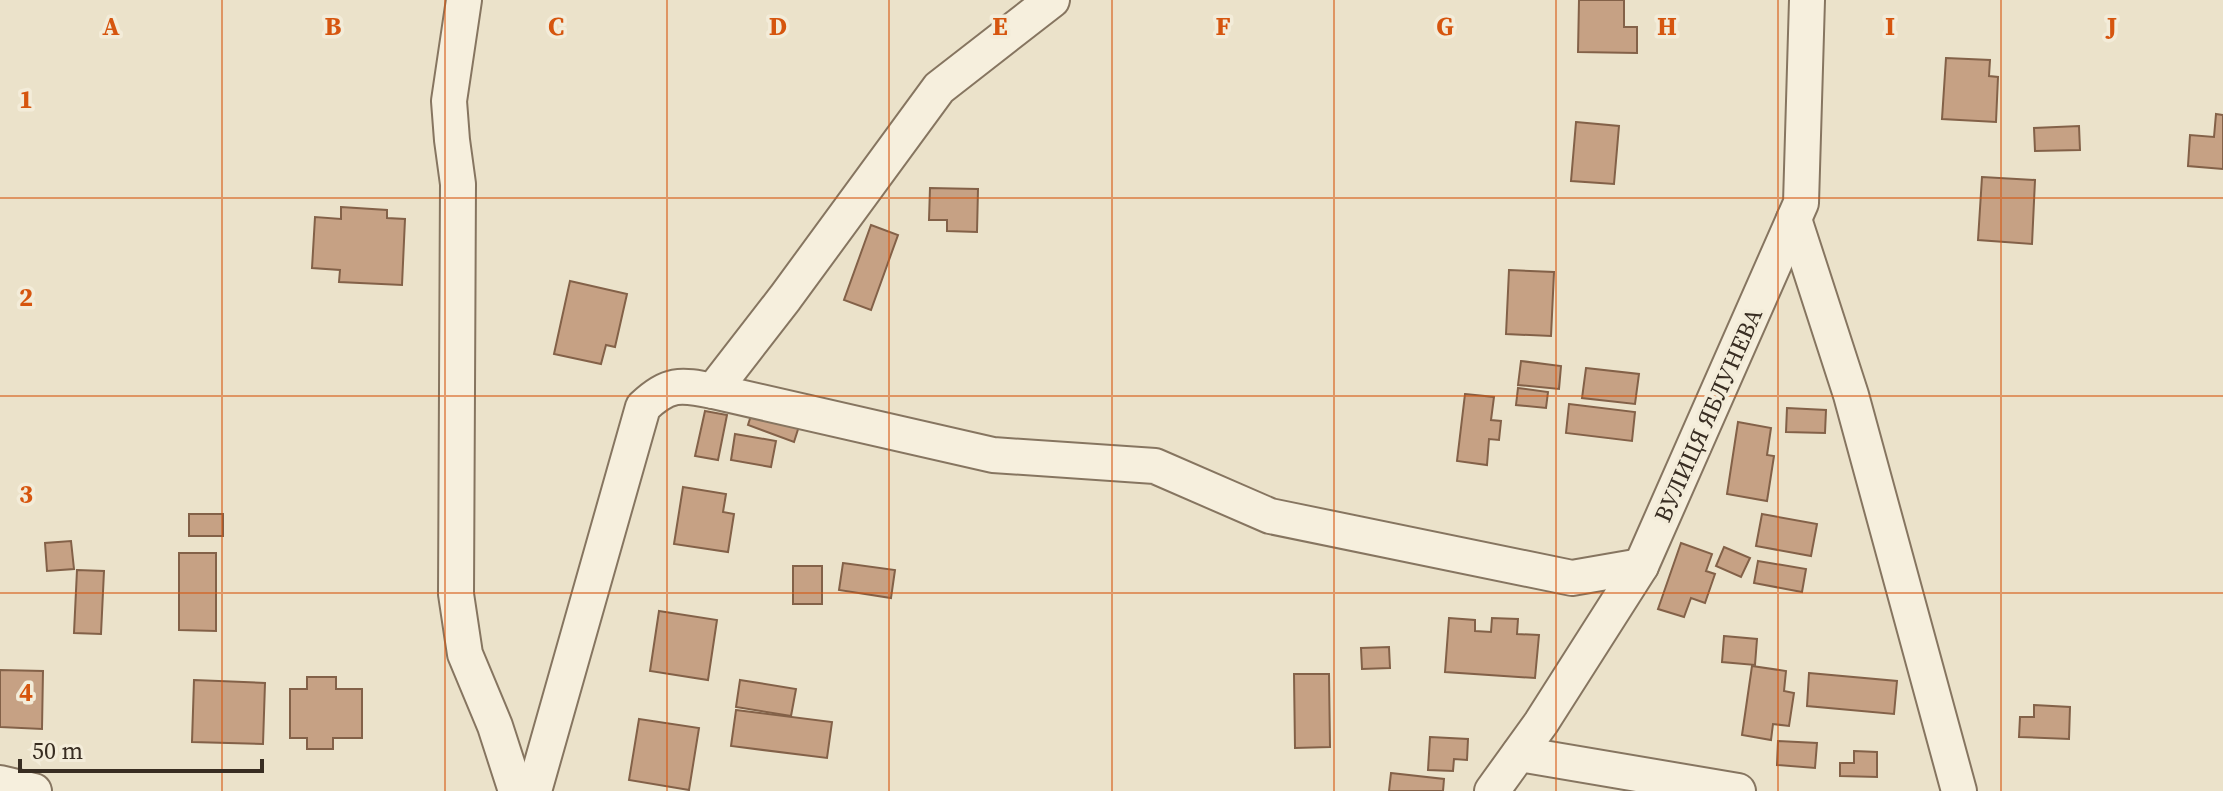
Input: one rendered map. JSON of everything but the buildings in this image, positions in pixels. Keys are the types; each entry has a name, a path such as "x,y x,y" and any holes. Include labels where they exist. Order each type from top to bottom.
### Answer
{"street":[{"path":"464,0 449,101 458,184 456,594 465,654 495,726 516,791"},
{"path":"713,391 939,88 1052,0"},
{"name":"ВУЛИЦЯ ЯБЛУНЕВА","path":"1492,791 1641,566 1801,203 1807,0"},
{"path":"1794,219 1851,395 1959,791"},
{"path":"534,791 643,407 660,390 685,385 993,455 1155,466 1270,516 1572,578 1641,566"},
{"path":"1519,754 1738,791"},
{"path":"0,783 34,791"}]}
